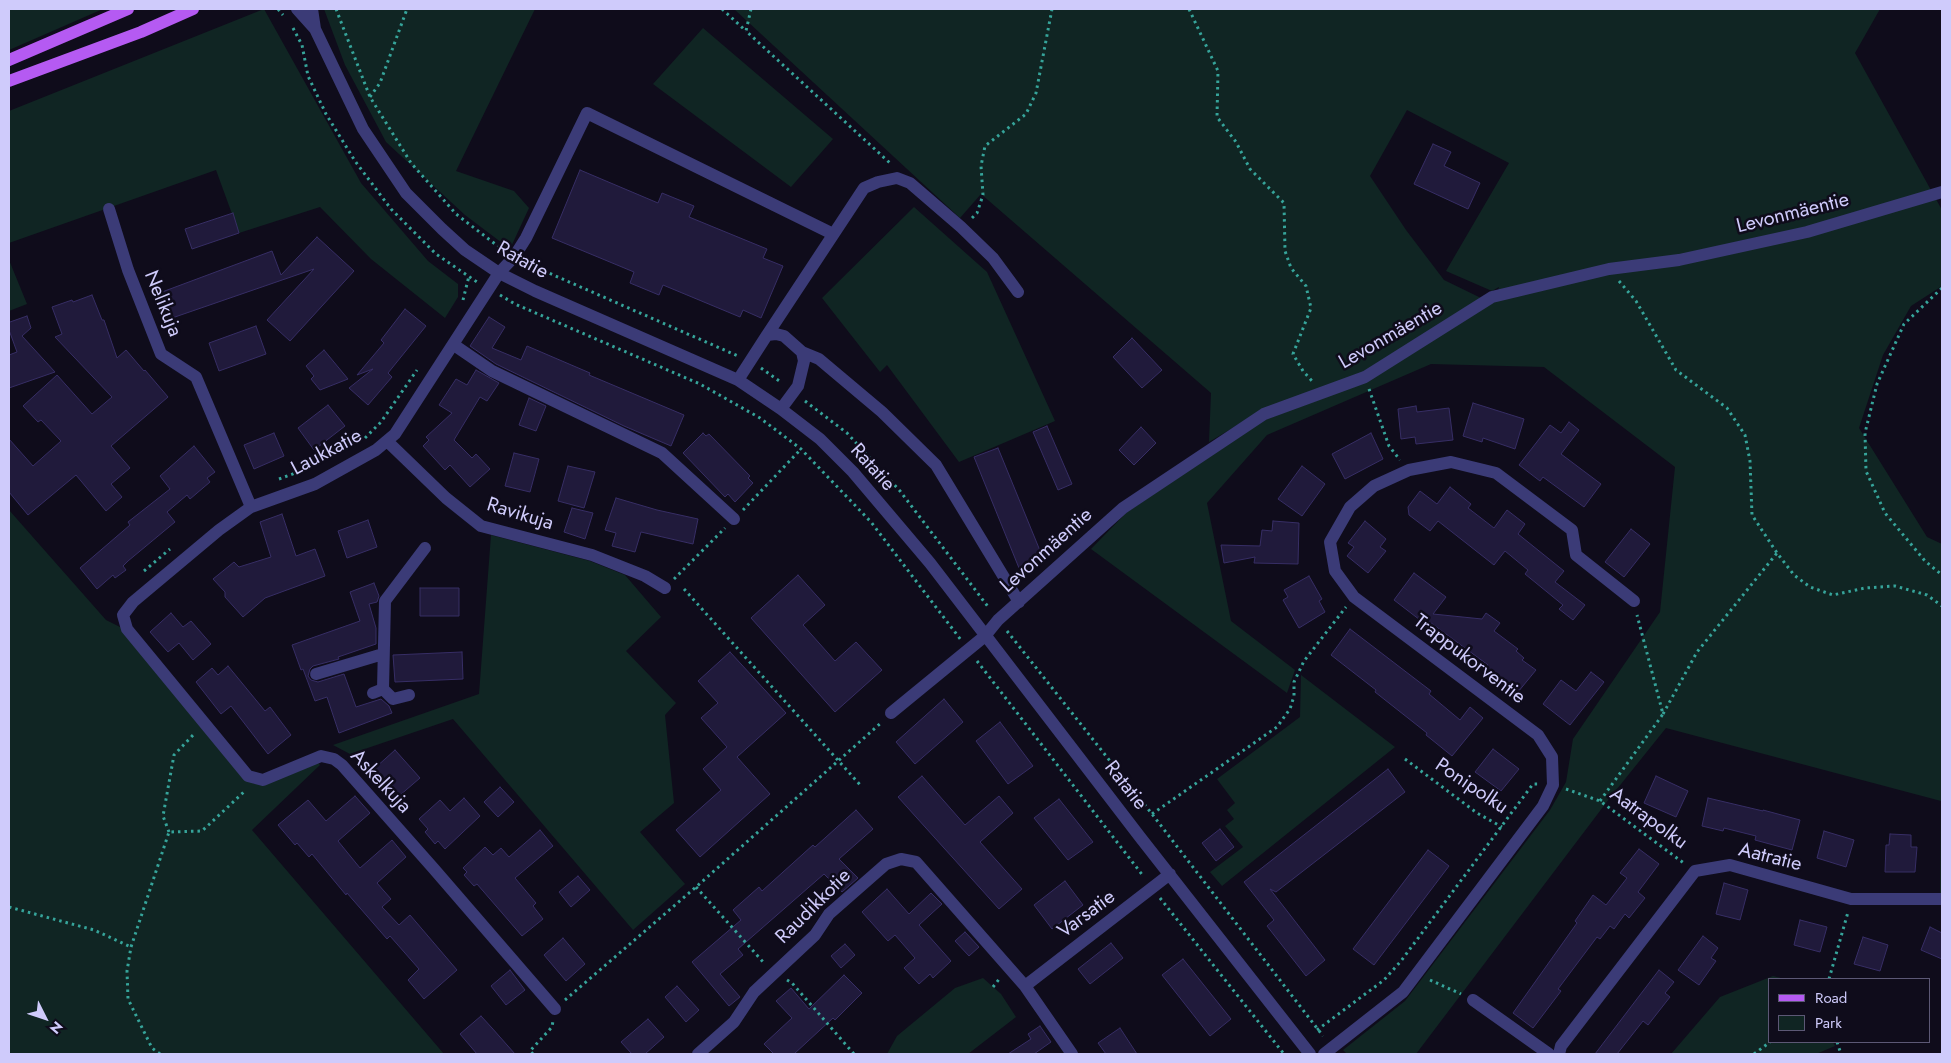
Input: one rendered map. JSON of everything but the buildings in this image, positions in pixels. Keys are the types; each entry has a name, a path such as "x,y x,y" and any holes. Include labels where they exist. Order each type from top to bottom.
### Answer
{"main road":[{"path":"9,60 128,9"},
{"path":"9,81 141,32 193,9"}],"street":[{"name":"Ratatie","path":"297,9 315,29 363,129 406,192 460,245 499,273 535,291 738,380 781,409 820,439 853,472 930,563 1310,1054"},
{"name":"Ratatie","path":"312,9 315,29"},
{"name":"Laukkatie","path":"204,723 127,629 122,615 133,602 219,530 252,507 308,487 365,456 395,434 499,273 514,257 526,238 587,113 833,234"},
{"path":"738,380 864,188 878,182 897,178 910,183 961,227 993,258 1018,292"},
{"name":"Levonmäentie","path":"891,713 985,636 998,620 1123,508 1264,414 1364,378 1492,297 1609,269 1679,260 1807,232 1942,192"},
{"name":"Nelikuja","path":"109,209 128,270 162,354 196,376 252,507"},
{"path":"767,335 776,334 784,336 802,352 819,359 882,412 936,465 1018,602"},
{"path":"454,345 492,371 662,453 734,519"},
{"path":"781,409 798,386 804,361 802,352"},
{"name":"Ravikuja","path":"387,441 446,498 481,526 592,555 645,576 665,588"},
{"name":"Trappukorventie","path":"1328,1051 1403,992 1521,837 1543,806 1553,785 1552,757 1538,735 1354,597 1335,571 1330,542 1350,507 1374,486 1408,470 1451,462 1496,473 1572,530 1576,555 1634,601"},
{"path":"409,696 393,699 378,691 383,654 385,601 425,548"},
{"path":"316,674 383,654"},
{"path":"204,723 248,776 258,779"},
{"name":"Askelkuja","path":"258,779 263,780 321,756 342,765 434,868 555,1009"},
{"name":"Raudikkotie","path":"698,1054 734,1022 754,992 815,935 829,914 886,864 901,859 916,862 1025,986 1072,1054"},
{"name":"Aatratie","path":"1695,871 1730,865 1851,899 1942,899"},
{"path":"1559,1054 1561,1046 1695,871"},
{"name":"Varsatie","path":"1025,986 1170,874"},
{"path":"1473,1000 1549,1054"}],"path":[{"path":"336,9 370,97 411,163 456,214 479,233 514,257 740,357"},
{"path":"370,97 380,83 407,9"},
{"path":"722,9 910,183"},
{"path":"746,31 751,9"},
{"path":"961,227 977,213 984,195 980,166 985,146 1026,114 1036,93 1052,9"},
{"path":"1189,9 1218,71 1216,117 1236,142 1250,169 1284,204 1285,251 1292,268 1306,286 1311,308 1293,354 1303,371 1323,392"},
{"path":"1609,269 1636,302 1676,370 1728,408 1745,435 1750,461 1752,515 1794,575 1810,587 1833,595 1865,588 1895,586 1928,595 1942,606"},
{"path":"458,307 463,299 469,276"},
{"path":"1942,288 1904,324 1877,384 1865,433 1866,471 1885,513 1924,561 1942,574"},
{"path":"357,442 365,438 381,422 420,365"},
{"path":"760,368 784,385"},
{"path":"1364,378 1390,446 1408,470"},
{"path":"807,402 847,433 900,491 998,620 1152,814 1318,1030 1328,1051"},
{"path":"277,480 301,471 349,446"},
{"path":"801,448 871,522 1153,888 1284,1054"},
{"path":"138,577 172,548"},
{"path":"1600,801 1663,714 1697,652 1777,553"},
{"path":"684,590 862,787"},
{"path":"1152,814 1277,727 1290,709 1294,696 1294,682 1304,661 1354,597"},
{"path":"1634,601 1663,714"},
{"path":"533,1054 530,1051 552,1027 555,1009 840,761 891,713"},
{"path":"160,1054 152,1048 128,1000 127,971 131,947 169,832 163,816 174,756 204,723"},
{"name":"Ponipolku","path":"1405,759 1477,813 1521,837"},
{"path":"169,832 202,831 258,779"},
{"path":"1318,1030 1384,980 1401,961 1533,784 1553,785"},
{"name":"Aatrapolku","path":"1553,785 1600,801 1695,871"},
{"path":"1138,884 1153,888"},
{"path":"1152,903 1153,888"},
{"path":"1829,978 1851,899"},
{"path":"9,907 94,930 131,947"},
{"path":"1417,973 1473,1000"},
{"path":"1754,1054 1769,1043"}],"green space":[{"path":"9,9 103,9 9,50"},
{"path":"264,9 361,183 428,261 458,284 458,297 445,318 371,259 320,207 239,233 216,170 9,243 9,111"},
{"path":"324,9 535,9 456,171 514,191 529,208 510,249 465,215 386,142 345,65"},
{"path":"734,9 1880,9 1855,53 1942,210 1942,286 1911,306 1883,355 1859,428 1927,537 1942,544 1942,897 1940,898 1941,801 1666,728 1609,799 1416,1054 1347,1054 1343,1050 1405,1001 1550,810 1566,782 1573,739 1660,612 1675,467 1544,367 1431,364 1267,435 1207,503 1231,621 1295,670 1287,693 1091,549 1127,512 1266,418 1368,380 1495,300 1499,287 1492,291 1446,271 1509,163 1407,110 1370,176 1406,230 1444,280 1481,298 1362,373 1261,411 1209,442 1211,393 981,194 960,218"},
{"path":"703,28 833,139 791,187 653,84"},
{"path":"914,207 987,272 1055,421 959,462 887,365 880,372 822,298"},
{"path":"9,260 27,304 9,311"},
{"path":"9,510 106,620 126,630 254,784 315,759 320,765 252,830 444,1054 9,1054"},
{"path":"491,535 590,561 625,575 661,617 626,651 676,703 665,715 674,803 640,832 685,884 633,930 453,719 350,754 333,745 479,694"},
{"path":"1301,675 1395,747 1222,886 1210,872 1243,847 1225,826 1234,819 1227,810 1235,803 1217,779 1300,717"},
{"path":"1773,976 1781,978 1768,978 1768,1043 1834,1043 1835,1046 1816,1054 1671,1054 1720,997"},
{"path":"983,978 1001,994 1016,1017 968,1054 887,1054 897,1036 955,988"}]}
